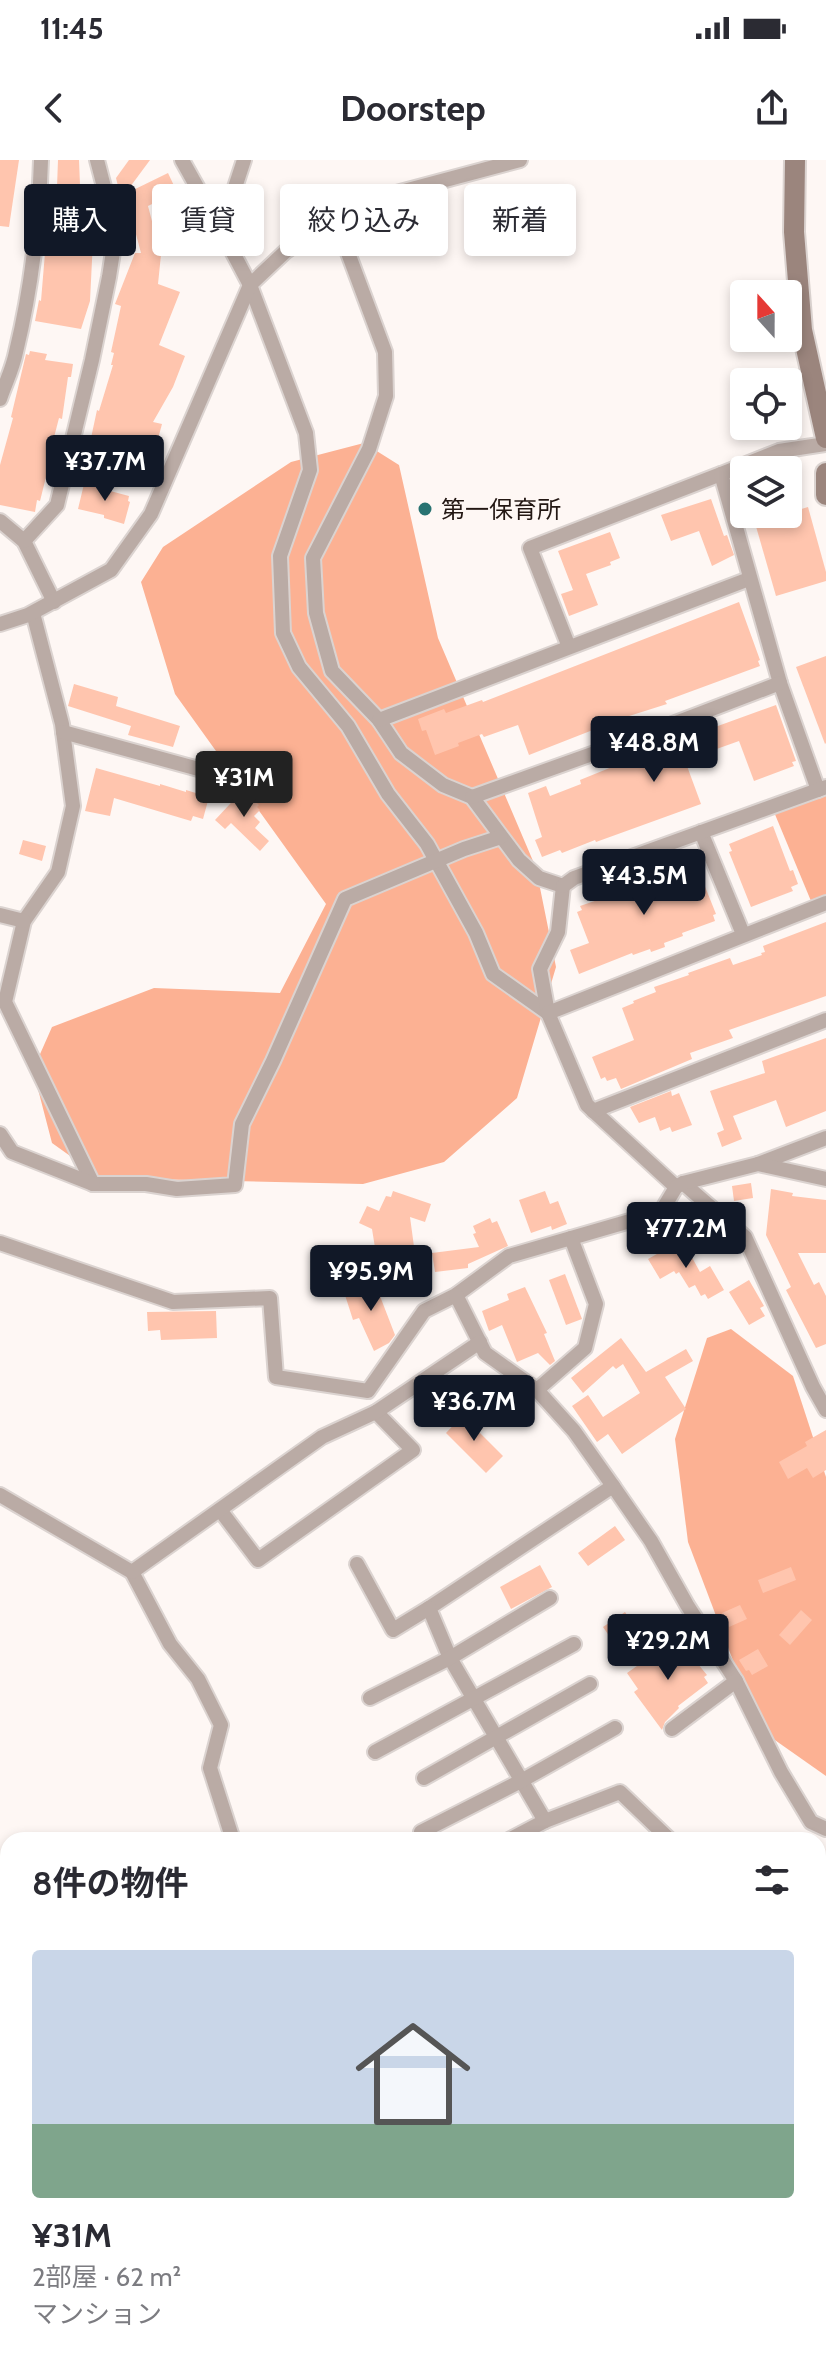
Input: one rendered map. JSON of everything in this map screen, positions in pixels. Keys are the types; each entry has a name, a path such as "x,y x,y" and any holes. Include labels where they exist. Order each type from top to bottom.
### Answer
{"street":[{"path":"0,399 16,354 30,275 40,198 41,160"},
{"path":"24,541 57,505 109,277 116,233 97,160"},
{"path":"182,160 195,184"},
{"path":"236,184 244,160"},
{"path":"430,184 520,160"},
{"path":"795,160 794,232 802,330 826,438"},
{"path":"235,256 250,285 306,433 310,470 280,556 283,633 299,667 348,726 388,794 427,844 476,933 493,974 548,1013"},
{"path":"0,624 33,613 111,570 151,514 250,285 281,256"},
{"path":"349,256 385,352 386,396 369,449 313,558 316,613 332,671 379,720 401,753 443,785 472,797 519,860 539,878 563,886"},
{"path":"569,647 530,548 779,451 826,444"},
{"path":"826,473 826,495"},
{"path":"721,474 780,683 822,788 574,878 563,886 558,932 540,969 548,1013 587,1105 679,1185 745,1237 826,1410"},
{"path":"0,521 24,541 54,602"},
{"path":"379,720 749,579"},
{"path":"33,613 63,732 73,806 58,872 24,921 5,1002 93,1184"},
{"path":"299,667 332,671"},
{"path":"472,797 780,683"},
{"path":"63,732 217,774"},
{"path":"701,832 743,934"},
{"path":"0,1134 12,1152 93,1184 146,1184 177,1189 235,1185 242,1124 345,899 501,837"},
{"path":"548,1013 826,903"},
{"path":"0,915 24,921"},
{"path":"593,1111 826,1020"},
{"path":"0,1243 173,1302 270,1298 276,1377 368,1391 424,1311 456,1295 509,1256 661,1212 679,1185 758,1164 826,1138"},
{"path":"758,1164 826,1179"},
{"path":"537,1390 585,1348 596,1304 571,1238"},
{"path":"456,1295 485,1353 537,1390 574,1431 613,1486 651,1541 687,1605 736,1681 781,1772 811,1822 826,1829"},
{"path":"132,1572 322,1437 376,1412 480,1342"},
{"path":"220,1510 258,1560 413,1450 376,1412"},
{"path":"357,1564 393,1630 613,1486"},
{"path":"0,1495 132,1572 170,1644 198,1679 221,1725 210,1768 230,1832"},
{"path":"370,1698 450,1658 550,1598"},
{"path":"429,1608 450,1658 545,1821"},
{"path":"375,1752 574,1644"},
{"path":"672,1729 736,1681"},
{"path":"424,1778 590,1684"},
{"path":"421,1832 615,1728"},
{"path":"524,1832 620,1792 662,1832"}],"shaded area":[{"path":"364,443 399,465 438,638 536,868 556,967 517,1098 444,1162 363,1184 101,1178 52,1143 33,1070 52,1027 154,988 280,993 326,904 175,694 141,582 163,547 291,462"},
{"path":"826,793 826,896 811,901 774,812"},
{"path":"731,1329 793,1376 826,1477 826,1776 759,1729 688,1542 675,1439 707,1338"}],"building":[{"path":"0,160 19,160 9,227 0,226"},
{"path":"58,160 79,160 80,184 57,184"},
{"path":"129,160 150,160 132,184 118,184 116,178"},
{"path":"168,173 173,184 152,184 152,204 148,206 152,221 152,256 161,256 158,284 180,292 159,345 185,356 173,387 153,422 162,424 149,472 91,457 92,453 88,452 97,410 113,365 114,353 111,352 121,306 115,304 134,256 141,253 136,234 136,189"},
{"path":"45,256 92,256 90,301 81,329 35,321 41,301"},
{"path":"30,351 47,354 45,360 73,364 62,419 59,418 51,449 54,449 49,473 35,512 0,505 0,465 26,354 29,355"},
{"path":"84,484 129,496 124,524 78,509"},
{"path":"711,499 734,555 712,566 699,531 671,541 661,515"},
{"path":"808,507 826,581 776,596 756,528 802,528 802,509"},
{"path":"610,532 620,558 610,562 611,565 586,574 598,605 569,616 561,594 573,590 558,551"},
{"path":"739,602 760,666 665,701 667,704 529,755 518,725 484,737 482,734 435,755 426,730 422,731 418,719 444,709 446,713 483,702"},
{"path":"826,656 826,743 825,744 796,667"},
{"path":"74,684 118,697 116,706 180,726 173,747 128,735 131,726 68,706"},
{"path":"776,705 796,761 792,762 794,766 754,781 739,741 711,751 713,757 687,766 701,804 596,842 542,857 535,840 542,837 528,793 546,786 550,796 581,784 580,780 671,743"},
{"path":"96,768 209,797 203,819 193,816 191,821 114,798 110,816 85,811"},
{"path":"243,790 259,805 260,810 254,816 260,822 255,828 269,841 260,851 231,823 225,829 215,820"},
{"path":"773,826 798,884 791,887 793,891 751,907 729,852 732,851 729,844"},
{"path":"23,840 46,846 42,861 19,854"},
{"path":"694,859 716,914 713,915 715,921 682,933 683,936 664,943 665,947 651,952 650,949 632,953 579,974 570,950 589,943 577,912 582,910 580,906 618,893"},
{"path":"826,922 826,996 729,1030 733,1038 690,1053 692,1059 621,1089 616,1078 601,1079 592,1057 634,1040 622,1008 656,992 654,987 730,958 733,965 762,955 765,952 763,946"},
{"path":"826,1038 826,1111 786,1127 776,1100 733,1116 742,1139 722,1147 717,1133 724,1130 710,1091 765,1073 762,1061"},
{"path":"671,1091 672,1096 679,1093 692,1125 672,1132 670,1127 660,1131 655,1117 639,1123 630,1107"},
{"path":"751,1183 753,1198 734,1201 732,1186"},
{"path":"771,1189 793,1193 792,1196 826,1200 826,1253 798,1253 814,1285 819,1282 826,1296 826,1344 816,1348 786,1290 791,1287 766,1235"},
{"path":"393,1191 431,1204 425,1222 410,1217 415,1254 377,1260 372,1229 359,1223 367,1206 379,1211 386,1196 391,1197"},
{"path":"545,1191 550,1204 558,1201 567,1224 531,1233 519,1200"},
{"path":"490,1218 492,1223 497,1221 508,1246 468,1264 468,1268 435,1272 432,1253 479,1247 473,1226"},
{"path":"680,1241 700,1272 710,1266 724,1290 708,1299 705,1294 701,1296 695,1285 689,1288 679,1272 676,1274 674,1271 660,1279 648,1259"},
{"path":"565,1274 582,1319 566,1325 549,1280"},
{"path":"373,1278 395,1335 389,1343 374,1351 359,1318 353,1320 345,1295 356,1291 353,1284"},
{"path":"749,1280 764,1306 760,1308 765,1316 749,1325 729,1292"},
{"path":"525,1287 547,1333 544,1334 555,1361 550,1365 538,1353 517,1362 502,1325 489,1331 482,1311 509,1300 507,1294"},
{"path":"216,1311 217,1338 161,1340 160,1330 148,1331 147,1312"},
{"path":"621,1338 646,1372 686,1349 693,1361 665,1377 686,1409 622,1454 608,1434 597,1442 572,1406 588,1395 603,1417 640,1393 623,1364 616,1369 613,1366 583,1393 571,1378"},
{"path":"466,1412 483,1428 479,1432 503,1456 486,1473 446,1433"},
{"path":"826,1430 826,1470 813,1478 807,1468 788,1479 779,1462 807,1446 805,1442"},
{"path":"615,1526 625,1540 588,1566 578,1553"},
{"path":"540,1565 552,1587 511,1609 500,1587"},
{"path":"791,1567 796,1580 763,1593 758,1580"},
{"path":"740,1605 747,1619 729,1627 722,1613"},
{"path":"801,1610 812,1620 790,1645 779,1635"},
{"path":"625,1612 636,1628 614,1643 603,1627"},
{"path":"679,1641 707,1675 704,1677 708,1683 678,1706 662,1730 634,1692 638,1689 627,1673 644,1661 647,1666"},
{"path":"758,1649 768,1666 752,1675 739,1660"}],"place":[{"name":"第一保育所","path":"425,509"}]}
